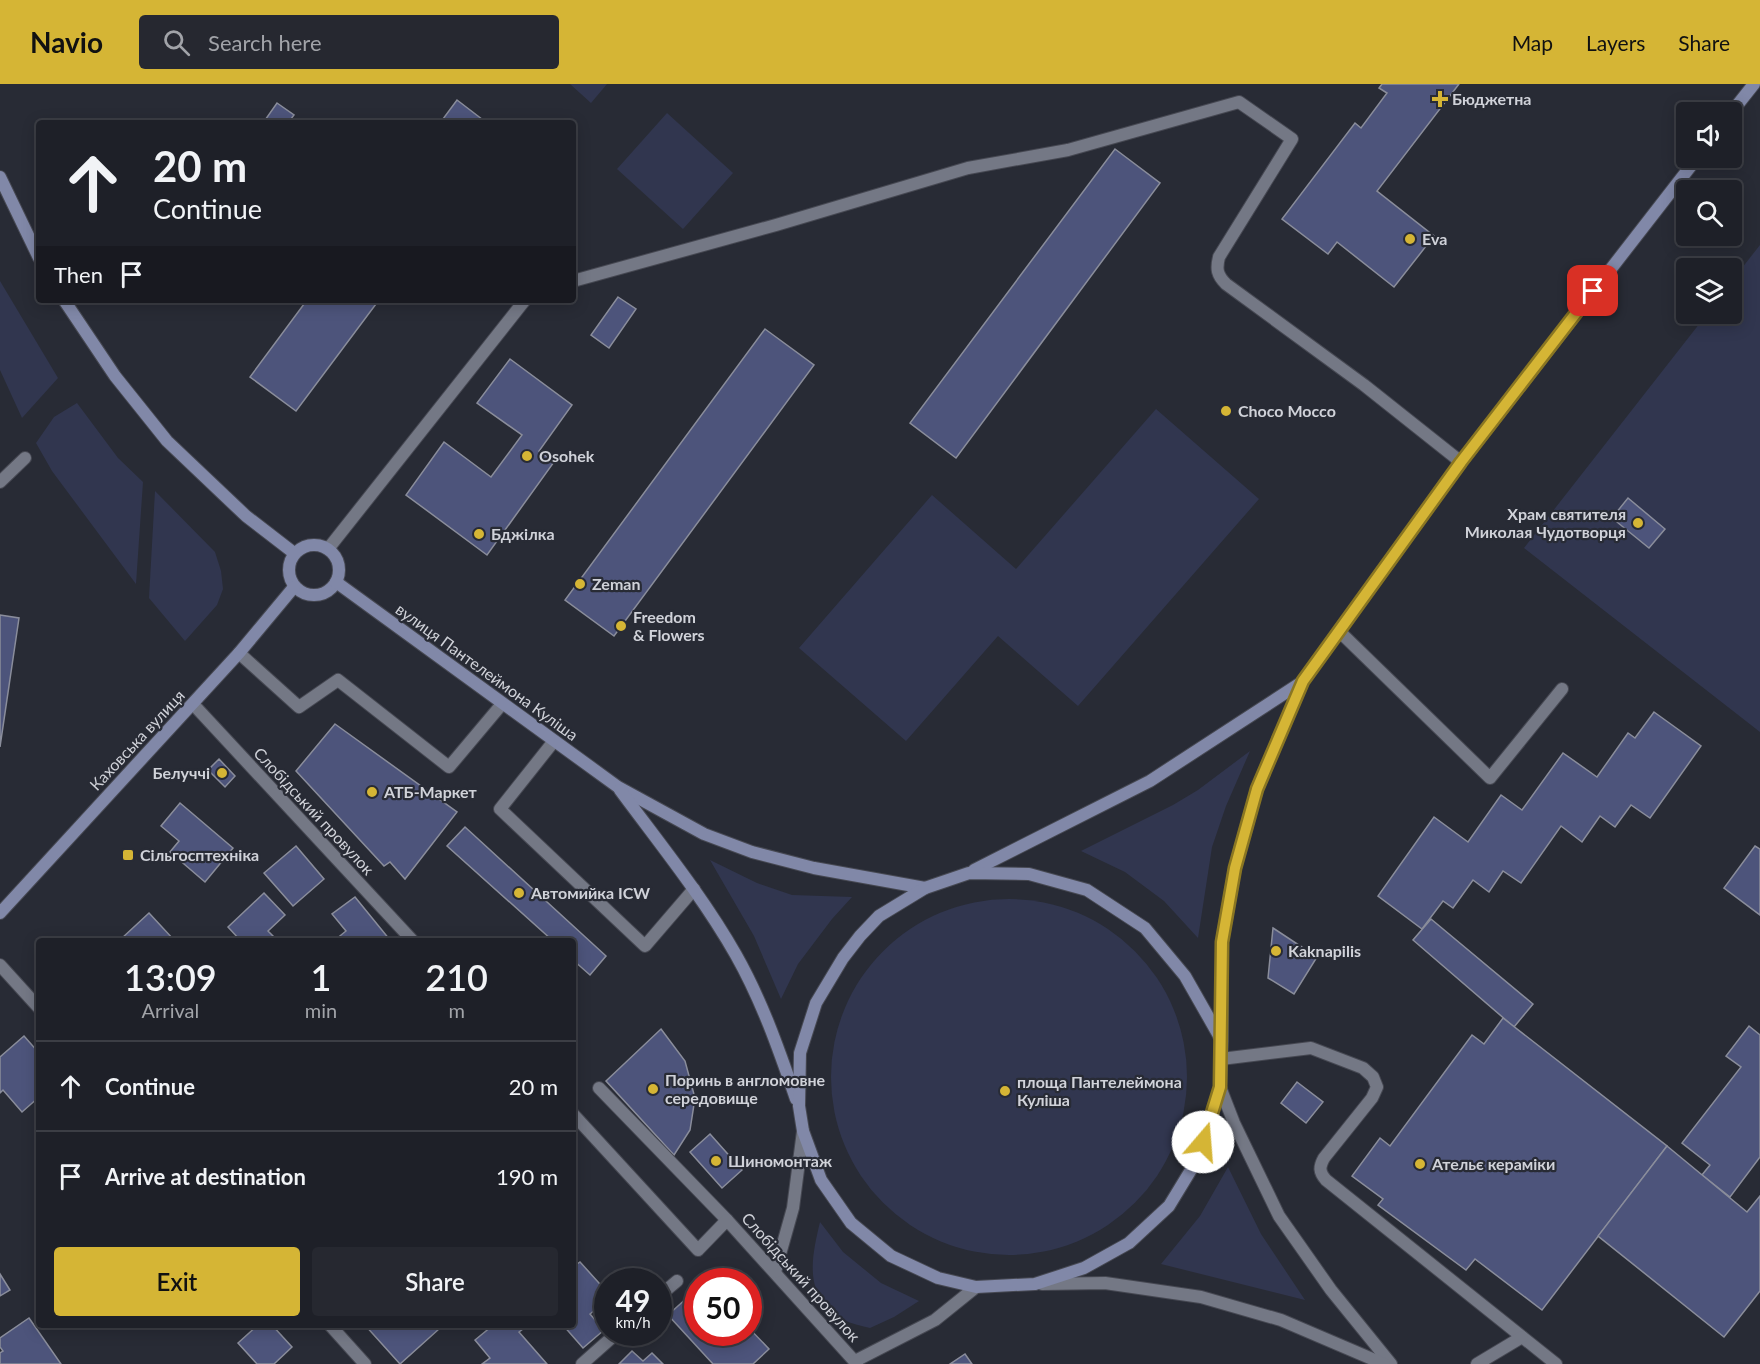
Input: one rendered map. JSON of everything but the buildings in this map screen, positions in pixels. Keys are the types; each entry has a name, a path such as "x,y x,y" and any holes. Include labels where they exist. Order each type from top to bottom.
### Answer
{"main road":[{"path":"1740,102 1754,84"},
{"path":"1303,681 1150,781 969,873 926,888 879,916 860,936 816,1003 800,1053 799,1106 803,1131 821,1180 851,1222 891,1256 938,1278 976,1287 1035,1284 1084,1268 1129,1243 1169,1206 1197,1160 1220,1087 1222,942 1235,868 1257,789 1303,681 1461,462 1689,168"},
{"path":"0,177 36,252"},
{"path":"66,303 115,376 167,441 246,516 294,553"},
{"path":"317,544 328,549 336,558 339,570 336,582 328,591 317,595 304,594 294,587 289,576 289,564 294,553 304,546 317,544"},
{"name":"вулиця Пантелеймона Куліша","path":"336,582 618,787 704,834 752,852 814,868 926,888"},
{"name":"Каховська вулиця","path":"0,913 239,653 294,587"},
{"name":"вулиця Пантелеймона Куліша","path":"618,787 694,889 736,956 769,1022 799,1106"},
{"path":"969,873 1029,874 1087,890 1145,928 1185,976 1222,1041"}],"street":[{"path":"576,280 776,225 968,168 1068,150 1239,102 1292,139 1219,257 1216,268 1219,277 1461,462"},
{"path":"328,549 523,303"},
{"path":"0,482 25,458"},
{"path":"1340,632 1490,778 1562,689"},
{"path":"239,653 299,707 339,680 449,766 502,704"},
{"name":"Слобідський провулок","path":"193,704 410,938"},
{"path":"554,741 500,809 645,946 694,889"},
{"path":"0,965 36,1005"},
{"path":"1221,1059 1311,1048 1363,1068 1373,1077 1377,1087 1372,1098 1324,1158 1320,1167 1321,1174 1556,1364"},
{"path":"1220,1087 1234,1123 1279,1216 1331,1290 1391,1364"},
{"path":"599,1088 727,1220"},
{"name":"Слобідський провулок","path":"576,1117 698,1250 727,1220 856,1363"},
{"path":"775,1272 793,1208 803,1131"},
{"path":"672,1285 676,1281"},
{"path":"1035,1284 1105,1282 1201,1297 1281,1320 1384,1364"},
{"path":"856,1363 935,1320 976,1287"},
{"path":"332,1328 365,1364"},
{"path":"1478,1364 1522,1337"},
{"path":"582,1364 602,1346"}],"shaded area":[{"path":"570,84 607,84 591,103"},
{"path":"667,113 733,173 683,229 617,169"},
{"path":"1760,245 1760,732 1524,548 1699,324 1742,324 1742,268"},
{"path":"0,281 58,378 22,418 0,370"},
{"path":"77,403 118,458 143,482 136,584 52,471 36,443 54,417"},
{"path":"1156,409 1259,499 1078,706 998,636 906,741 799,648 932,495 1016,569"},
{"path":"155,491 215,552 221,571 223,589 217,605 185,641 149,598"},
{"path":"1250,751 1226,806 1212,847 1198,938 1164,901 1125,872 1081,851 1173,805 1198,790"},
{"path":"710,860 757,883 792,895 852,897 798,964 781,999 754,936"},
{"path":"1009,899 1044,903 1077,913 1108,929 1135,951 1157,978 1173,1009 1183,1042 1187,1077 1183,1112 1173,1145 1157,1176 1135,1203 1108,1225 1077,1241 1044,1251 1009,1255 974,1251 941,1241 910,1225 883,1203 861,1176 845,1145 835,1112 831,1077 835,1042 845,1009 861,978 883,951 910,929 941,913 974,903"},
{"path":"1228,1167 1261,1234 1305,1300 1161,1264 1200,1216"},
{"path":"820,1222 843,1252 881,1283 919,1301 894,1317 870,1328 844,1320 831,1311 816,1289 813,1277 814,1250"}],"place":[{"name":"Бюджетна","path":"1440,99"},
{"name":"Eva","path":"1410,239"},
{"name":"Choco Mocco","path":"1226,411"},
{"name":"Оsоhek","path":"527,456"},
{"name":"Храм святителя Миколая Чудотворця","path":"1638,523"},
{"name":"Бджілка","path":"479,534"},
{"name":"Zeman","path":"580,584"},
{"name":"Freedom & Flowers","path":"621,626"},
{"name":"Белуччі","path":"222,773"},
{"name":"АТБ-Маркет","path":"372,792"},
{"name":"Сільгосптехніка","path":"128,855"},
{"name":"Автомийка ICW","path":"519,893"},
{"name":"Kaknapilis","path":"1276,951"},
{"name":"Поринь в англомовне середовище","path":"653,1089"},
{"name":"площа Пантелеймона Куліша","path":"1005,1091"},
{"name":"Шиномонтаж","path":"716,1161"},
{"name":"Ательє кераміки","path":"1420,1164"}],"route":[{"path":"1203,1142 1220,1087 1222,942 1235,868 1257,789 1303,681 1461,462 1593,291"}]}
